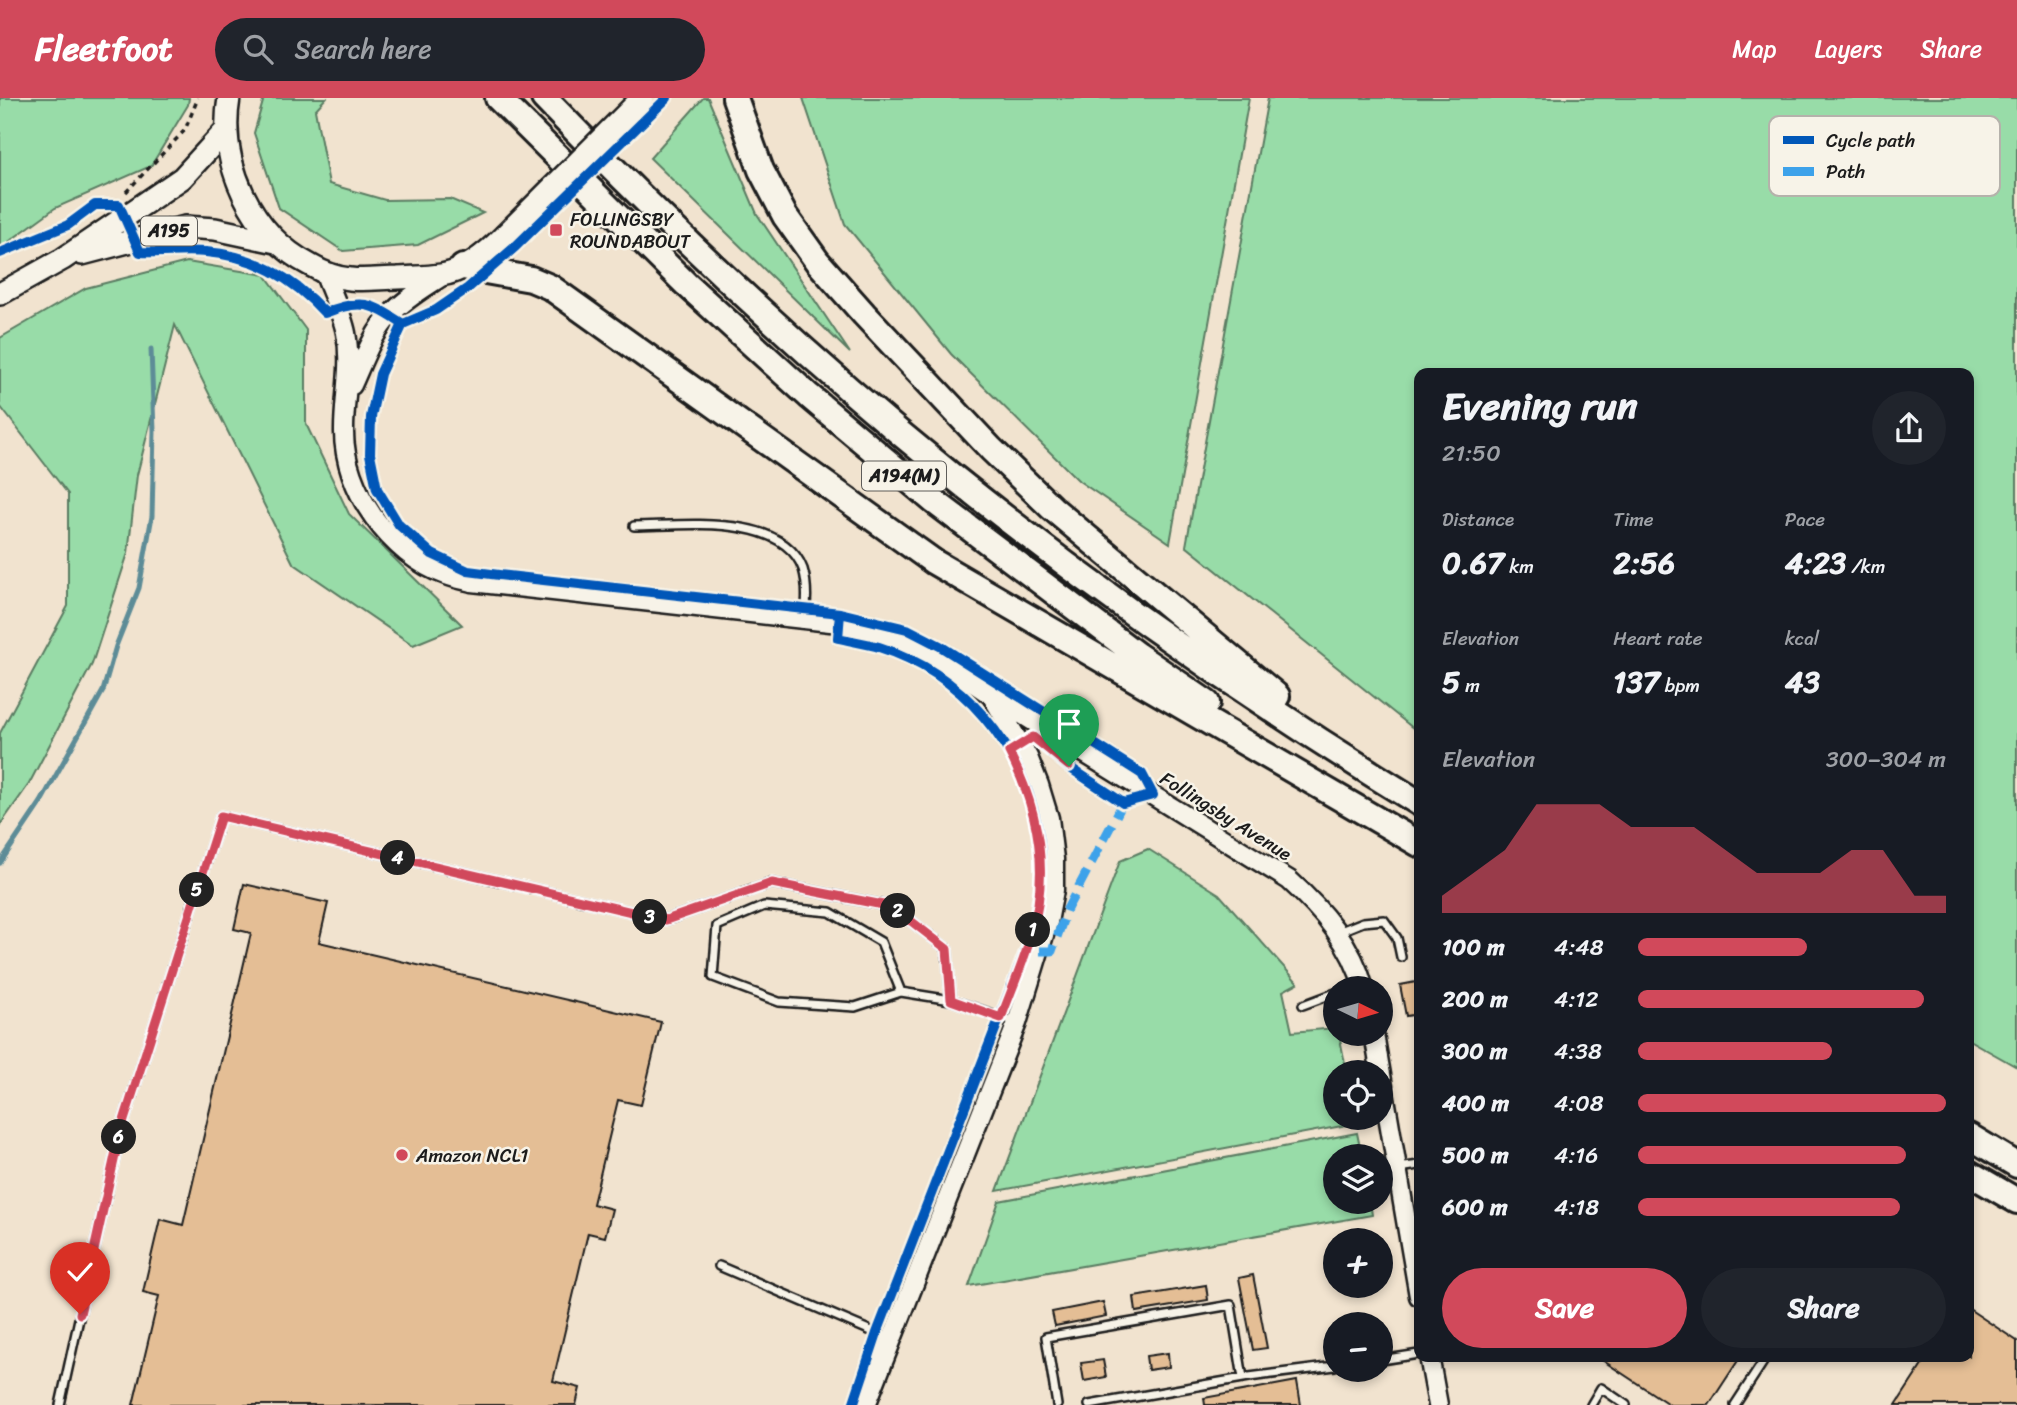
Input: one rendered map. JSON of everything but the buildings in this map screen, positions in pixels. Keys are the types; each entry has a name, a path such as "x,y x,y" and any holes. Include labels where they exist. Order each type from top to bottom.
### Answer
{"highway":[{"name":"A194(M)","path":"498,98 686,284 810,396 935,502 1137,655 1351,804"},
{"name":"A194(M)","path":"544,98 617,174 742,292 951,475 1075,570 1224,677 1414,800"},
{"name":"A194(M)","path":"735,98 761,170 785,216 817,261 990,449 1112,560 1376,777"},
{"name":"A194(M)","path":"454,271 531,279 550,287 934,562 1414,842"},
{"path":"1974,1139 2017,1165"},
{"path":"1974,1176 2017,1201"}],"main road":[{"path":"229,98 226,130 230,158 239,185 254,215 276,242 301,261 324,272 349,279 454,271 490,250 642,98"},
{"name":"A195","path":"0,294 63,259 182,178 226,130"},
{"name":"A195","path":"63,259 185,227 215,229 276,242"}],"street":[{"path":"347,395 372,340 389,315 402,303 454,271"},
{"name":"Follingsby Avenue","path":"324,272 346,331 346,452 359,494 371,514 403,550 444,575 472,582 805,619 863,627 899,638 926,651 991,695 1289,880 1337,932 1351,955 1355,976"},
{"path":"866,1405 1017,1023 1048,922 1054,890 1054,859 1049,818 1039,785 1021,745 991,695"},
{"path":"1376,1046 1414,1267"},
{"path":"1430,1362 1438,1405"}],"lane":[{"path":"634,526 750,528 782,543 796,556 803,569 806,583 805,619"},
{"path":"60,1405 120,1133 221,816 666,920 772,883 893,907 947,949 951,1000"},
{"path":"901,992 881,942 830,912 764,905 717,926 713,977 779,1002 855,1007 901,992 951,1000 1017,1023"},
{"path":"1337,932 1363,922 1384,920 1397,938 1401,957"},
{"path":"1303,1005 1323,998"},
{"path":"1397,1169 1414,1166"},
{"path":"719,1266 891,1339"},
{"path":"1057,1405 1046,1338 1231,1306 1243,1378"},
{"path":"1393,1358 1414,1355"},
{"path":"1735,1405 1763,1362"},
{"path":"1089,1405 1243,1378 1323,1368"},
{"path":"1591,1405 1601,1388 1626,1405"}],"path":[{"path":"122,196 185,130 198,98"}],"green space":[{"path":"0,98 189,98 188,105 151,166 55,208 0,248"},
{"path":"264,98 326,98 315,110 329,184 385,200 450,199 483,213 418,245 343,251 279,208 254,133"},
{"path":"703,98 708,98 757,214 850,353 650,158"},
{"path":"803,98 1249,98 1170,543 1079,481 951,354 845,224"},
{"path":"1268,98 2017,98 2017,1067 1974,1043 1974,368 1414,368 1414,729 1186,546"},
{"path":"187,262 265,275 306,330 306,424 349,514 462,625 413,645 293,563 175,325 137,475 128,553 92,664 29,784 0,825 0,733 68,606 68,494 0,406 0,338 86,288"},
{"path":"1148,849 1219,894 1298,983 1283,991 1292,1032 1323,1029 1323,1046 1341,1046 1344,1060 1323,1060 1323,1130 997,1191 1120,861"},
{"path":"1357,1133 1359,1144 1323,1144 1323,1214 1372,1215 969,1286 999,1201"}],"waterway":[{"path":"0,863 41,802 103,691 116,646 139,588 152,516 154,431 151,349"}],"marked path":[{"path":"1040,951 1052,951 1067,909 1123,803"}],"cycle path":[{"path":"667,98 515,247 468,288 436,310 403,324 380,374 371,417 370,454 377,489 399,525 432,554 468,571 840,613 907,629 940,646 1142,774 1153,795 1123,803 1069,767 1033,737 1009,752"},
{"path":"0,253 68,225 95,205 119,205 140,252 198,251 241,258 286,279 325,313 348,305 366,305 403,324"},
{"path":"840,613 838,638 879,647 909,659 962,694 984,717 1003,742 1018,770 1030,800 1041,858 1039,898 1031,937 877,1333 853,1405"}],"place":[{"name":"FOLLINGSBY ROUNDABOUT","path":"556,230"},
{"name":"Amazon NCL1","path":"402,1155"}],"route":[{"path":"80,1314 120,1133 221,816 666,920 772,883 893,907 947,949 951,1000 1001,1018 1031,937 1038,908 1041,877 1039,833 1033,809 1027,789 1009,752 1033,737 1069,766"}]}
